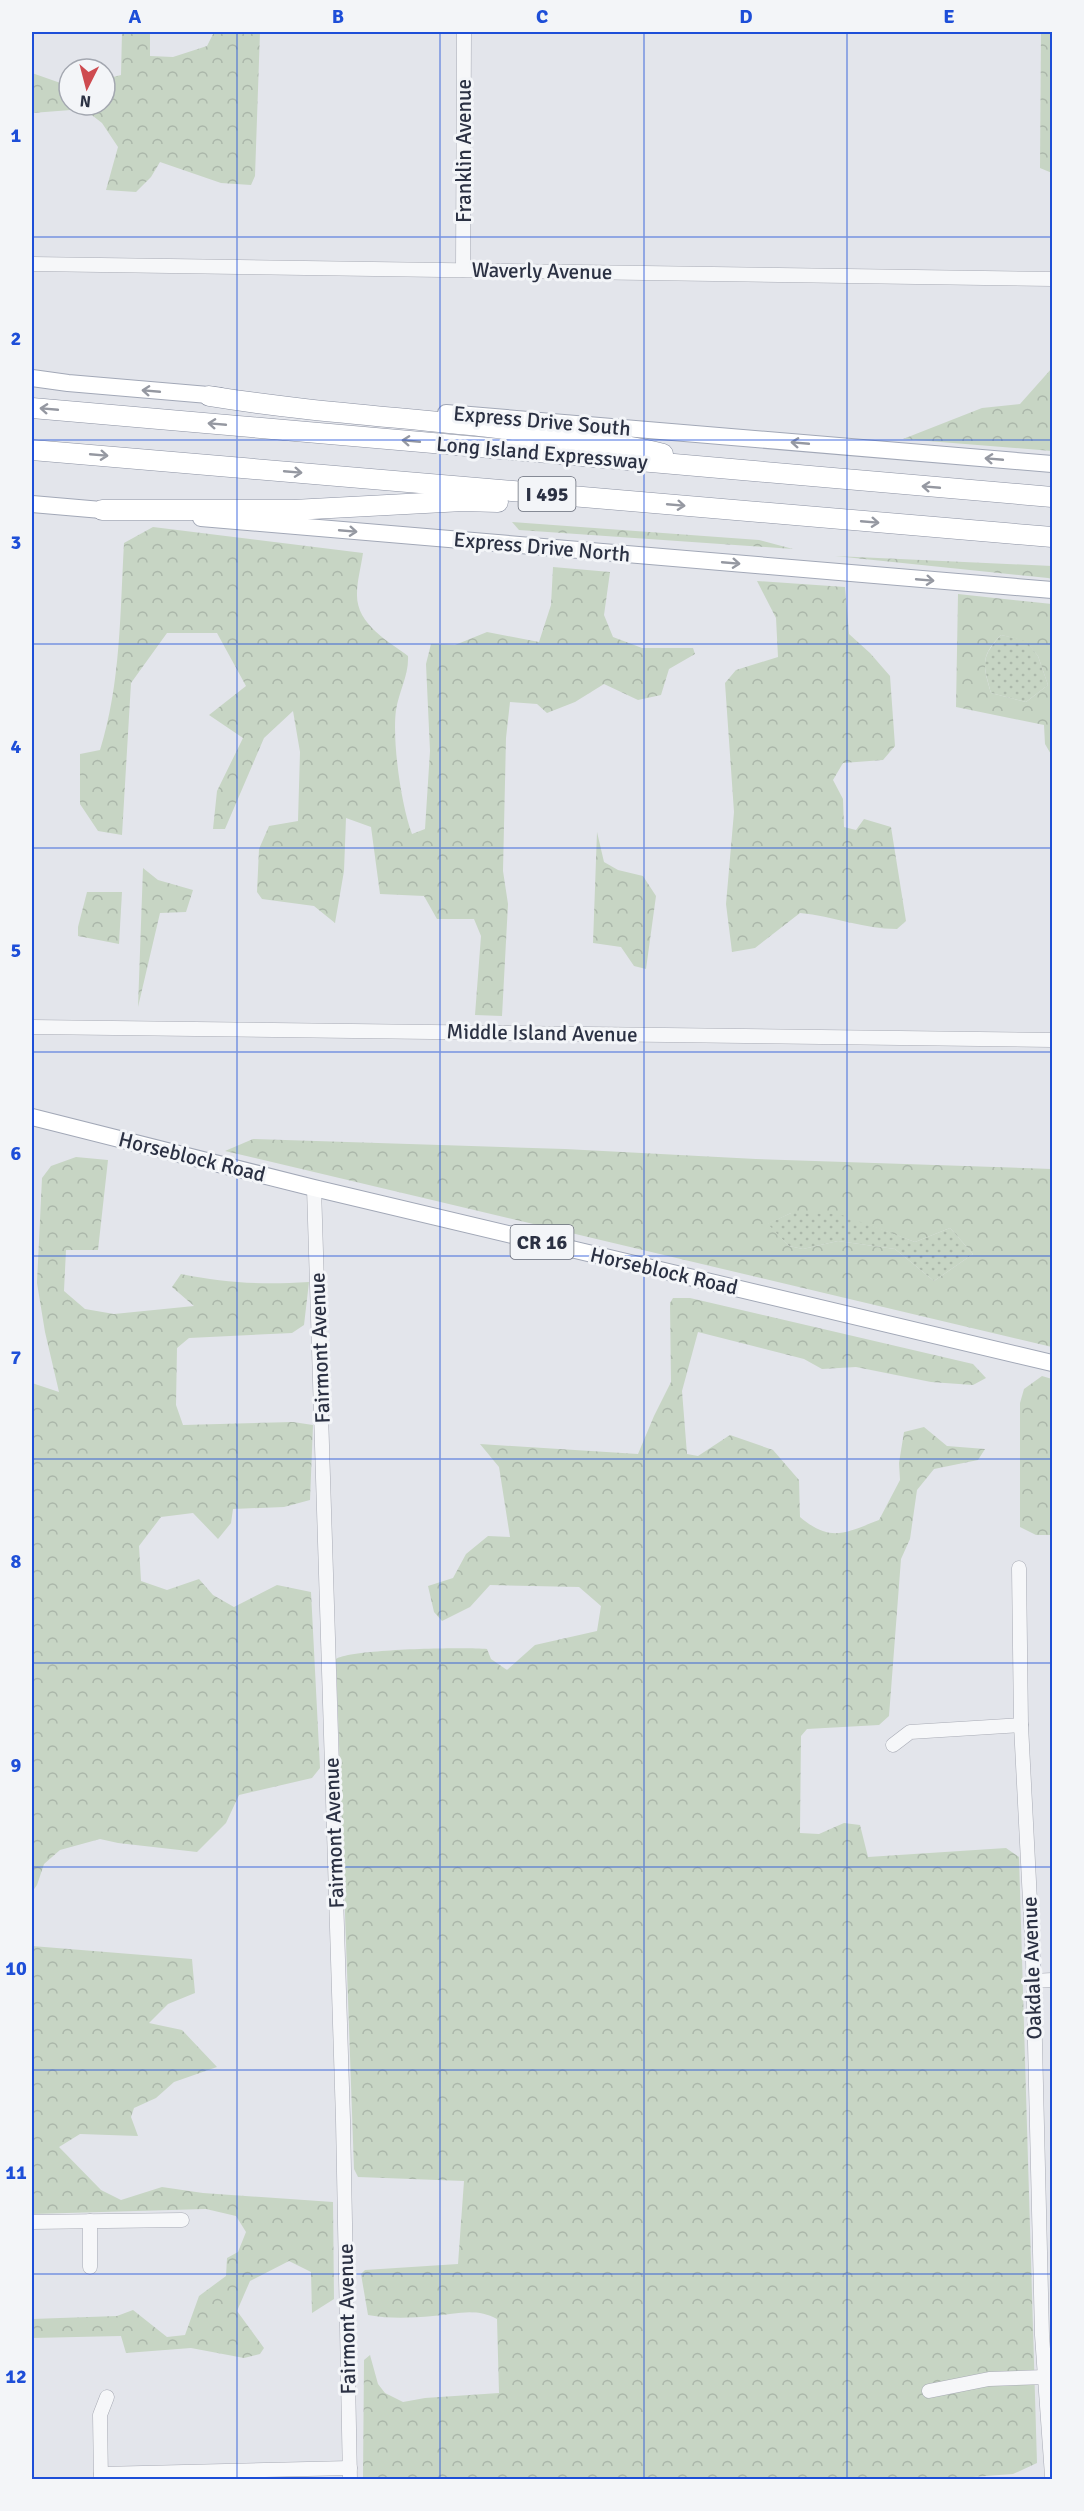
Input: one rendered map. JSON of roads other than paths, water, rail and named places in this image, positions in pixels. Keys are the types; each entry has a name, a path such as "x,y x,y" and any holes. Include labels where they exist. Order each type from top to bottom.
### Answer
{"highway":[{"path":"209,396 271,406 480,425 589,440 634,447 720,469"},
{"name":"Long Island Expressway","path":"32,408 1053,497"},
{"name":"Long Island Expressway","path":"32,450 1053,537"},
{"path":"102,510 293,510 463,501 645,502"}],"main road":[{"name":"Express Drive South","path":"32,378 209,396 283,399 1053,464"},
{"name":"Express Drive North","path":"32,504 1053,590"},
{"name":"Horseblock Road","path":"32,1117 314,1188 1053,1363"}],"street":[{"name":"Franklin Avenue","path":"463,270 464,32"},
{"name":"Waverly Avenue","path":"32,264 1053,279"},
{"name":"Middle Island Avenue","path":"32,1027 1053,1040"},
{"name":"Fairmont Avenue","path":"314,1188 342,2096 350,2474"},
{"name":"Oakdale Avenue","path":"1019,1568 1021,1725 1047,2335 1045,2377 1053,2476"},
{"path":"893,1745 910,1732 1021,1725"},
{"path":"1033,1981 1053,1980"},
{"path":"32,2222 182,2220"},
{"path":"90,2221 90,2267"},
{"path":"929,2391 989,2379 1045,2377"},
{"path":"107,2397 100,2415 101,2476 350,2474"}]}
